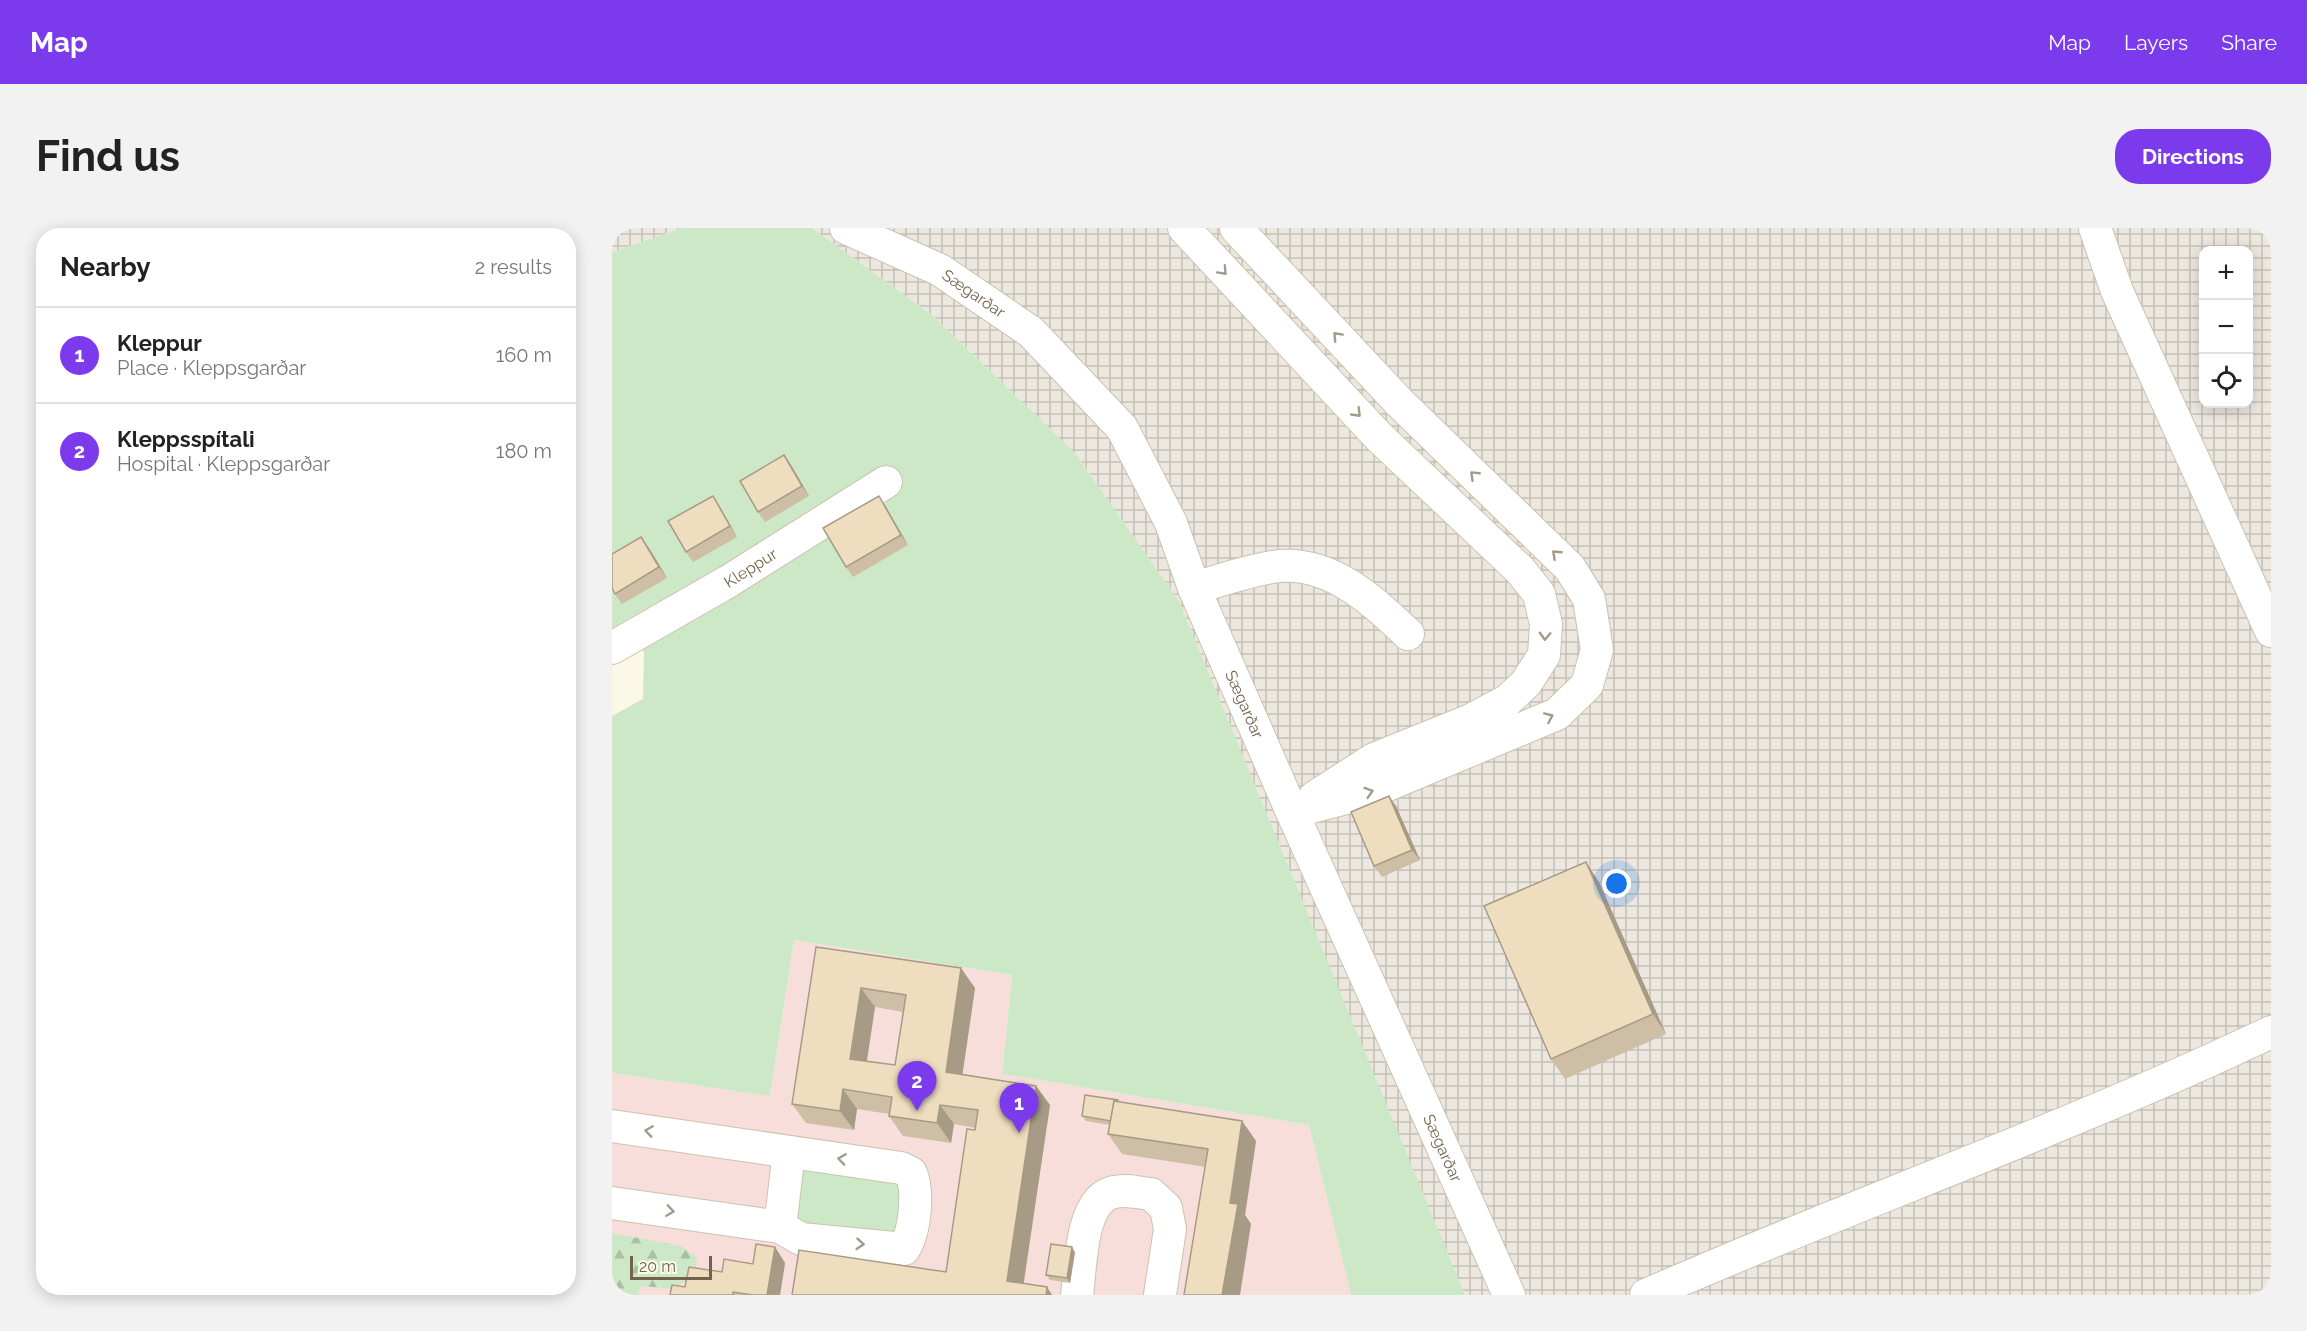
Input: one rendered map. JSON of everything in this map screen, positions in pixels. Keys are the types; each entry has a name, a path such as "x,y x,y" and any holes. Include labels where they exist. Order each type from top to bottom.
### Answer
{"street":[{"name":"Sægarðar","path":"846,228 940,270 1031,332 1122,428 1171,523 1194,588 1292,812 1509,1295"},
{"path":"1184,228 1379,437 1520,570 1539,594 1546,624 1544,655 1526,683 1507,701 1471,720 1374,759 1292,812"},
{"path":"1236,228 1399,402 1570,568 1589,599 1597,650 1587,685 1557,714 1373,791 1292,812"},
{"path":"2095,228 2118,291 2271,631"},
{"name":"Kleppur","path":"612,648 729,581 886,482"},
{"path":"1194,588 1281,566 1322,571 1352,586 1408,634"},
{"path":"1646,1295 1838,1213 2072,1120 2271,1032"},
{"path":"612,1126 901,1168 912,1173 915,1183 910,1240 904,1249 801,1239 780,1227 612,1203"},
{"path":"780,1227 789,1152"},
{"path":"1077,1295 1088,1216 1098,1199 1114,1191 1151,1194 1166,1208 1170,1229 1160,1295"}],"shaded area":[{"path":"612,228 683,228 612,252"},
{"path":"812,228 2271,228 2271,1295 1464,1295 1179,601 1075,453 932,315"},
{"path":"794,940 1012,975 1002,1074 1309,1125 1351,1295 612,1295 612,1073 770,1096"}],"green space":[{"path":"683,228 812,228 932,315 1075,453 1179,601 1465,1295 1351,1295 1309,1125 1002,1074 1012,975 794,940 770,1096 612,1073 612,716 643,699 644,652 626,626 612,634 612,252"},
{"path":"806,1167 905,1182 898,1234 811,1233 796,1218 801,1176"},
{"path":"612,1233 681,1246 697,1258 695,1273 675,1289 642,1286 637,1295 612,1295"}],"building":[{"path":"784,455 802,486 758,512 740,481"},
{"path":"713,496 730,526 686,552 668,521"},
{"path":"879,496 901,535 846,567 823,528"},
{"path":"641,537 659,567 615,594 612,588 612,554"},
{"path":"1389,796 1412,850 1374,866 1351,812"},
{"path":"1586,862 1653,1014 1551,1059 1484,906"},
{"path":"816,947 961,968 946,1072 1036,1086 1007,1281 1047,1287 1046,1295 792,1295 799,1250 946,1272 967,1129 975,1130 978,1110 940,1105 937,1123 889,1116 892,1097 843,1089 840,1111 792,1104","holes":["861,988 906,995 895,1065 850,1059"]},
{"path":"1085,1095 1118,1100 1118,1102 1114,1101 1111,1121 1082,1116"},
{"path":"1114,1101 1242,1121 1230,1203 1238,1204 1222,1295 1184,1295 1208,1149 1108,1134"},
{"path":"756,1244 775,1247 767,1295 733,1292 733,1295 670,1295 672,1285 685,1287 689,1267 722,1272 724,1259 753,1264"},
{"path":"1051,1244 1072,1247 1067,1278 1046,1275"}],"place":[{"name":"Kleppsspítali","path":"917,1111"},
{"name":"Kleppur","path":"1019,1133"}]}
